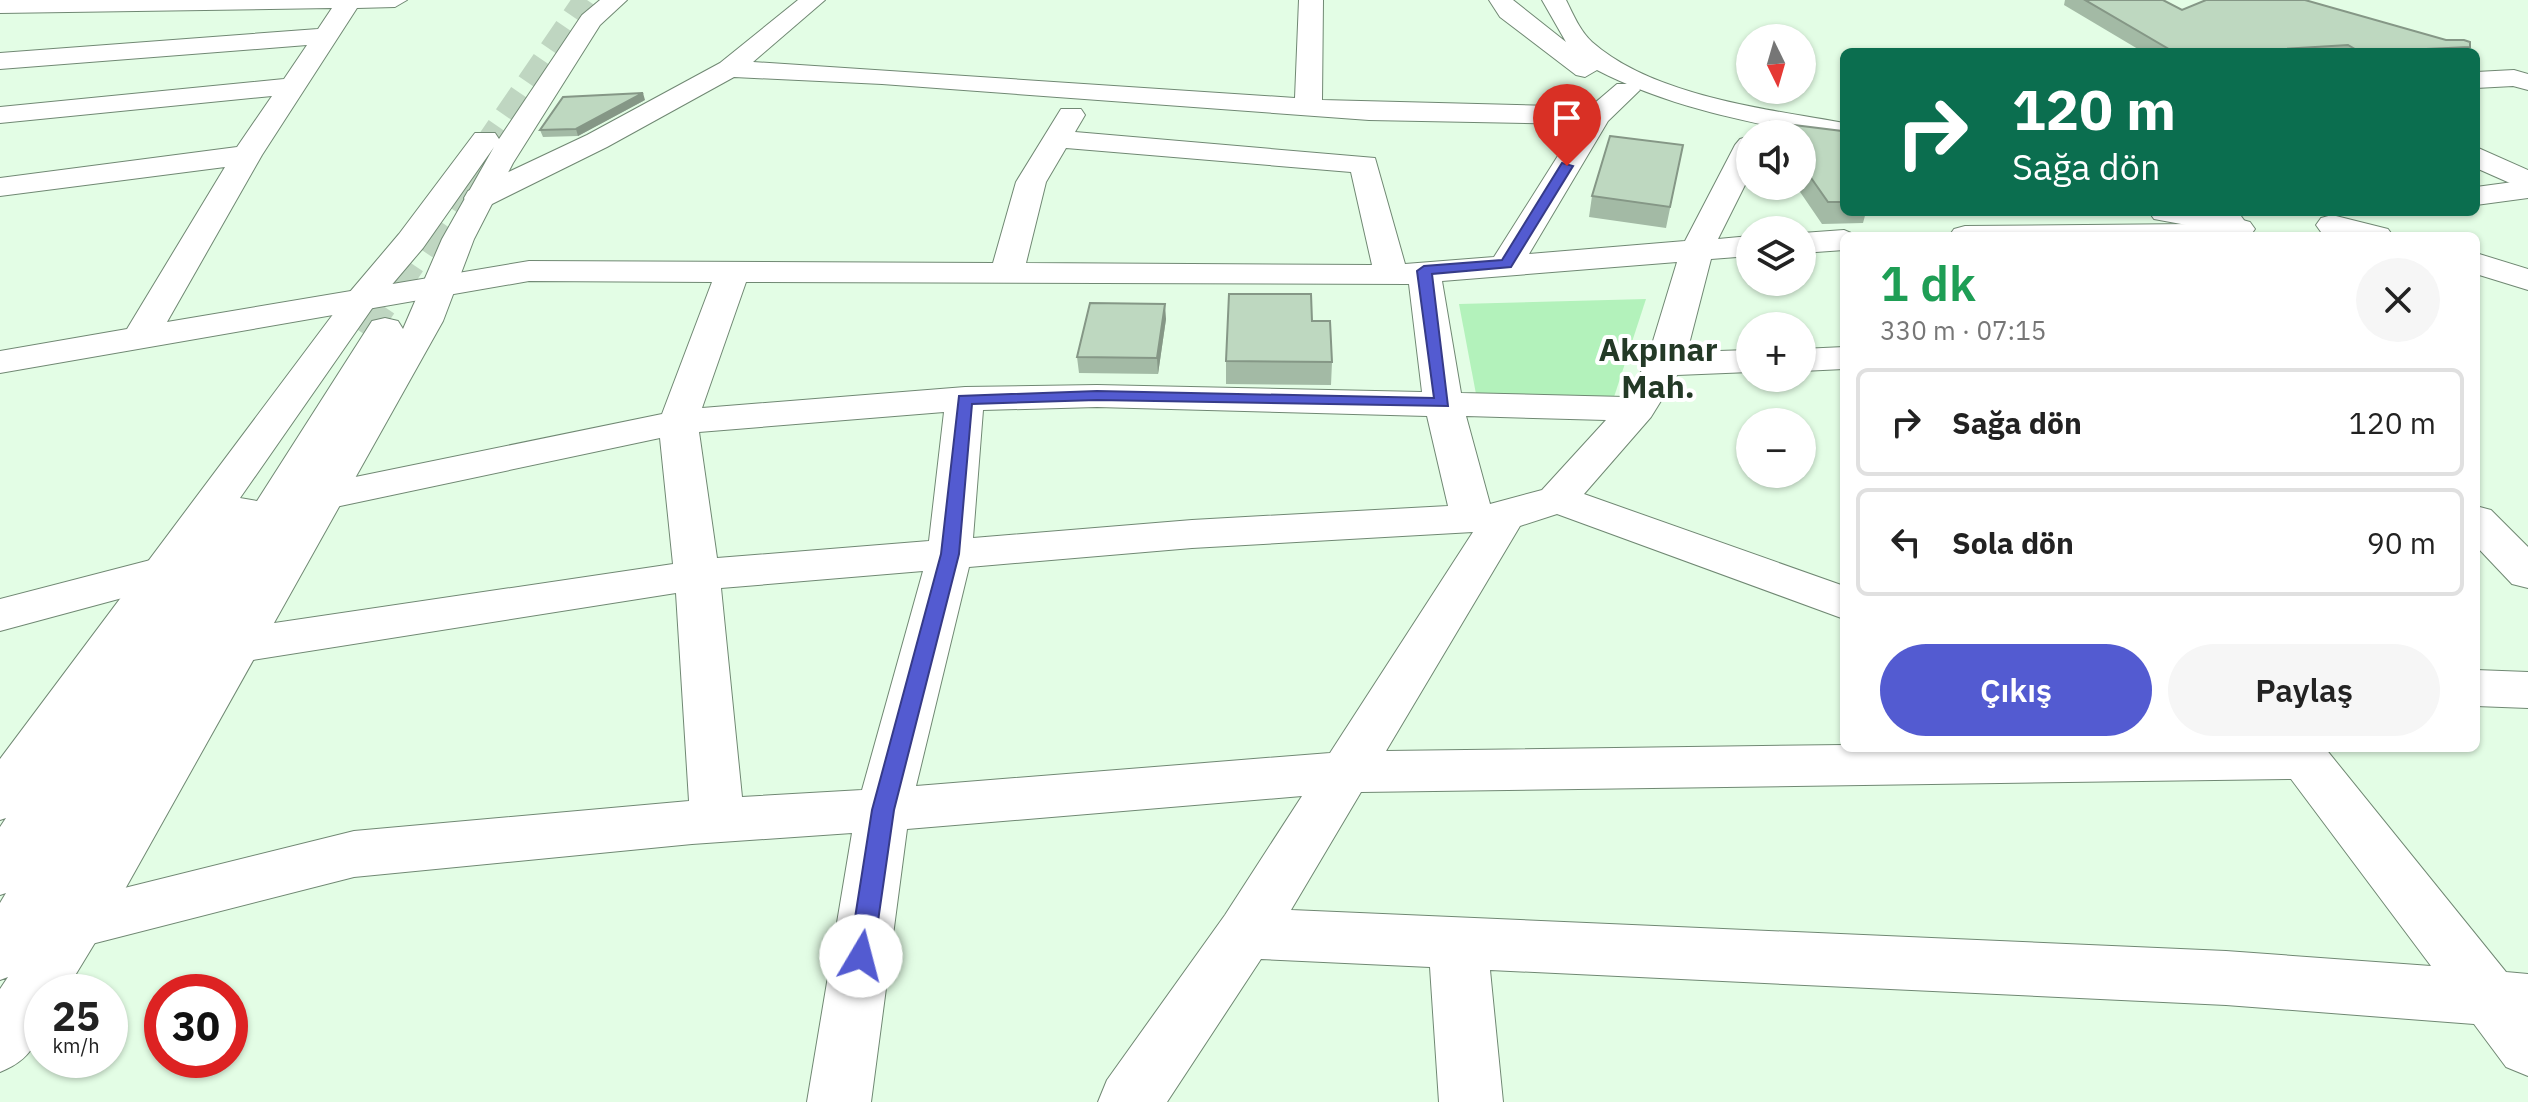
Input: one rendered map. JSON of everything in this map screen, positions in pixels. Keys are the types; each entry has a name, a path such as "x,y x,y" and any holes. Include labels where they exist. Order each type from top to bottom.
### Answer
{"street":[{"path":"0,6 395,0"},
{"path":"0,954 369,321 411,241 570,22 573,0"},
{"path":"0,1043 76,923 326,496 425,321 479,198 591,20 615,0"},
{"path":"479,198 597,141 729,69 813,0"},
{"path":"1279,157 1299,107 1311,0"},
{"path":"1501,0 1509,12 1568,58 1627,90 1736,128"},
{"path":"1554,0 1584,48 1617,70 1704,101 1840,131"},
{"path":"142,335 247,155 322,36 349,1"},
{"path":"69,58 150,5"},
{"path":"0,61 35,61 322,36"},
{"path":"2480,59 2521,80"},
{"path":"0,115 35,61"},
{"path":"729,69 1299,107 1597,116"},
{"path":"2480,80 2521,80"},
{"path":"0,115 292,86"},
{"path":"1506,264 1597,116 1627,90"},
{"path":"1006,275 1031,182 1085,91"},
{"path":"1057,139 1364,164 1408,273 1443,403 1488,518"},
{"path":"1816,139 1840,144"},
{"path":"0,187 247,155"},
{"path":"2480,158 2528,182"},
{"path":"240,645 697,575 1192,534 1488,518 1557,499 1637,409 1665,364 1697,249 1736,172"},
{"path":"2480,195 2528,189"},
{"path":"2187,216 2237,225"},
{"path":"2332,220 2366,232"},
{"path":"2206,232 2237,225"},
{"path":"1816,242 1840,240"},
{"path":"0,362 142,335 369,321 440,285 529,271 1006,275 1408,273 1736,247"},
{"path":"2480,264 2528,280"},
{"path":"717,820 697,575 678,422 733,271"},
{"path":"2480,288 2528,303"},
{"path":"0,799 162,572 369,321"},
{"path":"0,872 369,321"},
{"path":"1816,359 1840,358"},
{"path":"1665,364 1736,361"},
{"path":"326,496 678,422 965,399 1097,396 1637,409"},
{"path":"839,1102 883,810 950,554 965,399"},
{"path":"1557,499 1840,602"},
{"path":"1130,1102 1246,933 1347,772 1488,518"},
{"path":"2480,524 2528,573"},
{"path":"0,615 162,572"},
{"path":"2480,688 2528,690"},
{"path":"76,923 354,854 717,820 883,810 1347,772 2300,754 2517,1016"},
{"path":"1246,933 2226,978 2517,1016"},
{"path":"1458,942 1471,1102"}],"green space":[{"path":"1646,299 1614,397 1476,394 1459,304"}],"building":[{"path":"2085,0 2163,0 2182,10 2206,0 2305,0 2446,40 2470,42 2470,47 2448,48 2353,48 2348,45 2167,48"},
{"path":"643,93 576,129 540,130 563,97"},
{"path":"1816,128 1840,131 1840,202 1828,202 1816,185"},
{"path":"1610,136 1683,145 1670,207 1592,196"},
{"path":"1229,294 1311,294 1312,321 1330,321 1332,362 1226,361"},
{"path":"1090,303 1165,304 1157,358 1077,357"}],"tunnel":[{"path":"462,183 587,0"},
{"path":"361,332 464,181"}],"district":[{"name":"Akpınar Mah.","path":"1658,368"}],"route":[{"path":"861,956 883,810 950,554 965,399 1097,396 1443,403 1424,271 1506,264 1567,166"}]}
